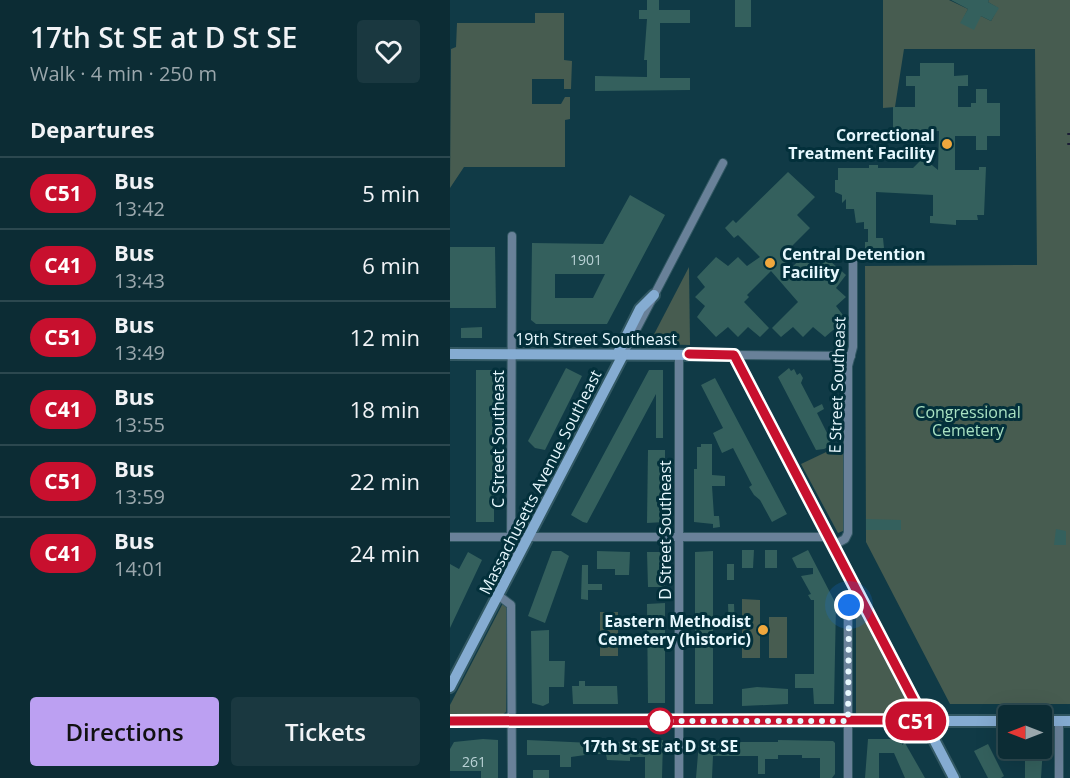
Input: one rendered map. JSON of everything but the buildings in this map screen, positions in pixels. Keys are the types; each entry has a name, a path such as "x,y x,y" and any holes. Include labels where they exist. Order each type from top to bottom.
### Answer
{"main road":[{"name":"Massachusetts Avenue Southeast","path":"450,687 620,355 640,309 654,295"},
{"name":"19th Street Southeast","path":"450,354 734,355"},
{"path":"734,355 954,778"},
{"path":"450,721 998,720"}],"street":[{"path":"654,295 723,163"},
{"name":"C Street Southeast","path":"511,569 512,236"},
{"name":"E Street Southeast","path":"832,541 845,539 848,533 848,366 853,347 853,254"},
{"name":"D Street Southeast","path":"679,354 679,778"},
{"name":"19th Street Southeast","path":"734,355 850,356"},
{"path":"450,537 679,537 832,541"},
{"path":"848,778 848,608 851,598 858,592"},
{"path":"498,595 511,605 512,778"},
{"path":"1059,778 1065,721"}],"green space":[{"name":"Congressional Cemetery","path":"883,0 949,0 968,9 961,23 981,16 991,21 998,8 988,2 989,0 1070,0 1070,704 950,704 866,542 865,266 1037,265 1035,49 904,49 895,107 883,108"},
{"path":"535,13 564,13 564,60 572,61 571,89 564,89 564,79 532,79 532,104 561,104 565,97 570,97 570,119 565,120 565,167 464,167 450,188 451,49 456,47 457,23 535,23"},
{"path":"689,267 690,345 649,344"},
{"path":"843,444 843,531 838,533 801,464"},
{"path":"742,599 760,600 760,658 742,658"},
{"path":"503,603 507,604 506,712 502,715 450,715 450,705"},
{"path":"859,608 912,709 910,715 861,716 856,713 856,610"},
{"path":"600,612 618,612 618,656 600,656"},
{"path":"769,617 787,617 787,658 769,658"}],"bus line":[{"name":"C51","path":"450,721 924,720 734,355 689,354"}],"place":[{"name":"Correctional Treatment Facility","path":"947,144"},
{"name":"Central Detention Facility","path":"770,263"},
{"name":"Eastern Methodist Cemetery (historic)","path":"763,630"},
{"name":"17th St SE at D St SE","path":"660,721"}],"route":[{"path":"660,721 848,721 849,605"}]}
